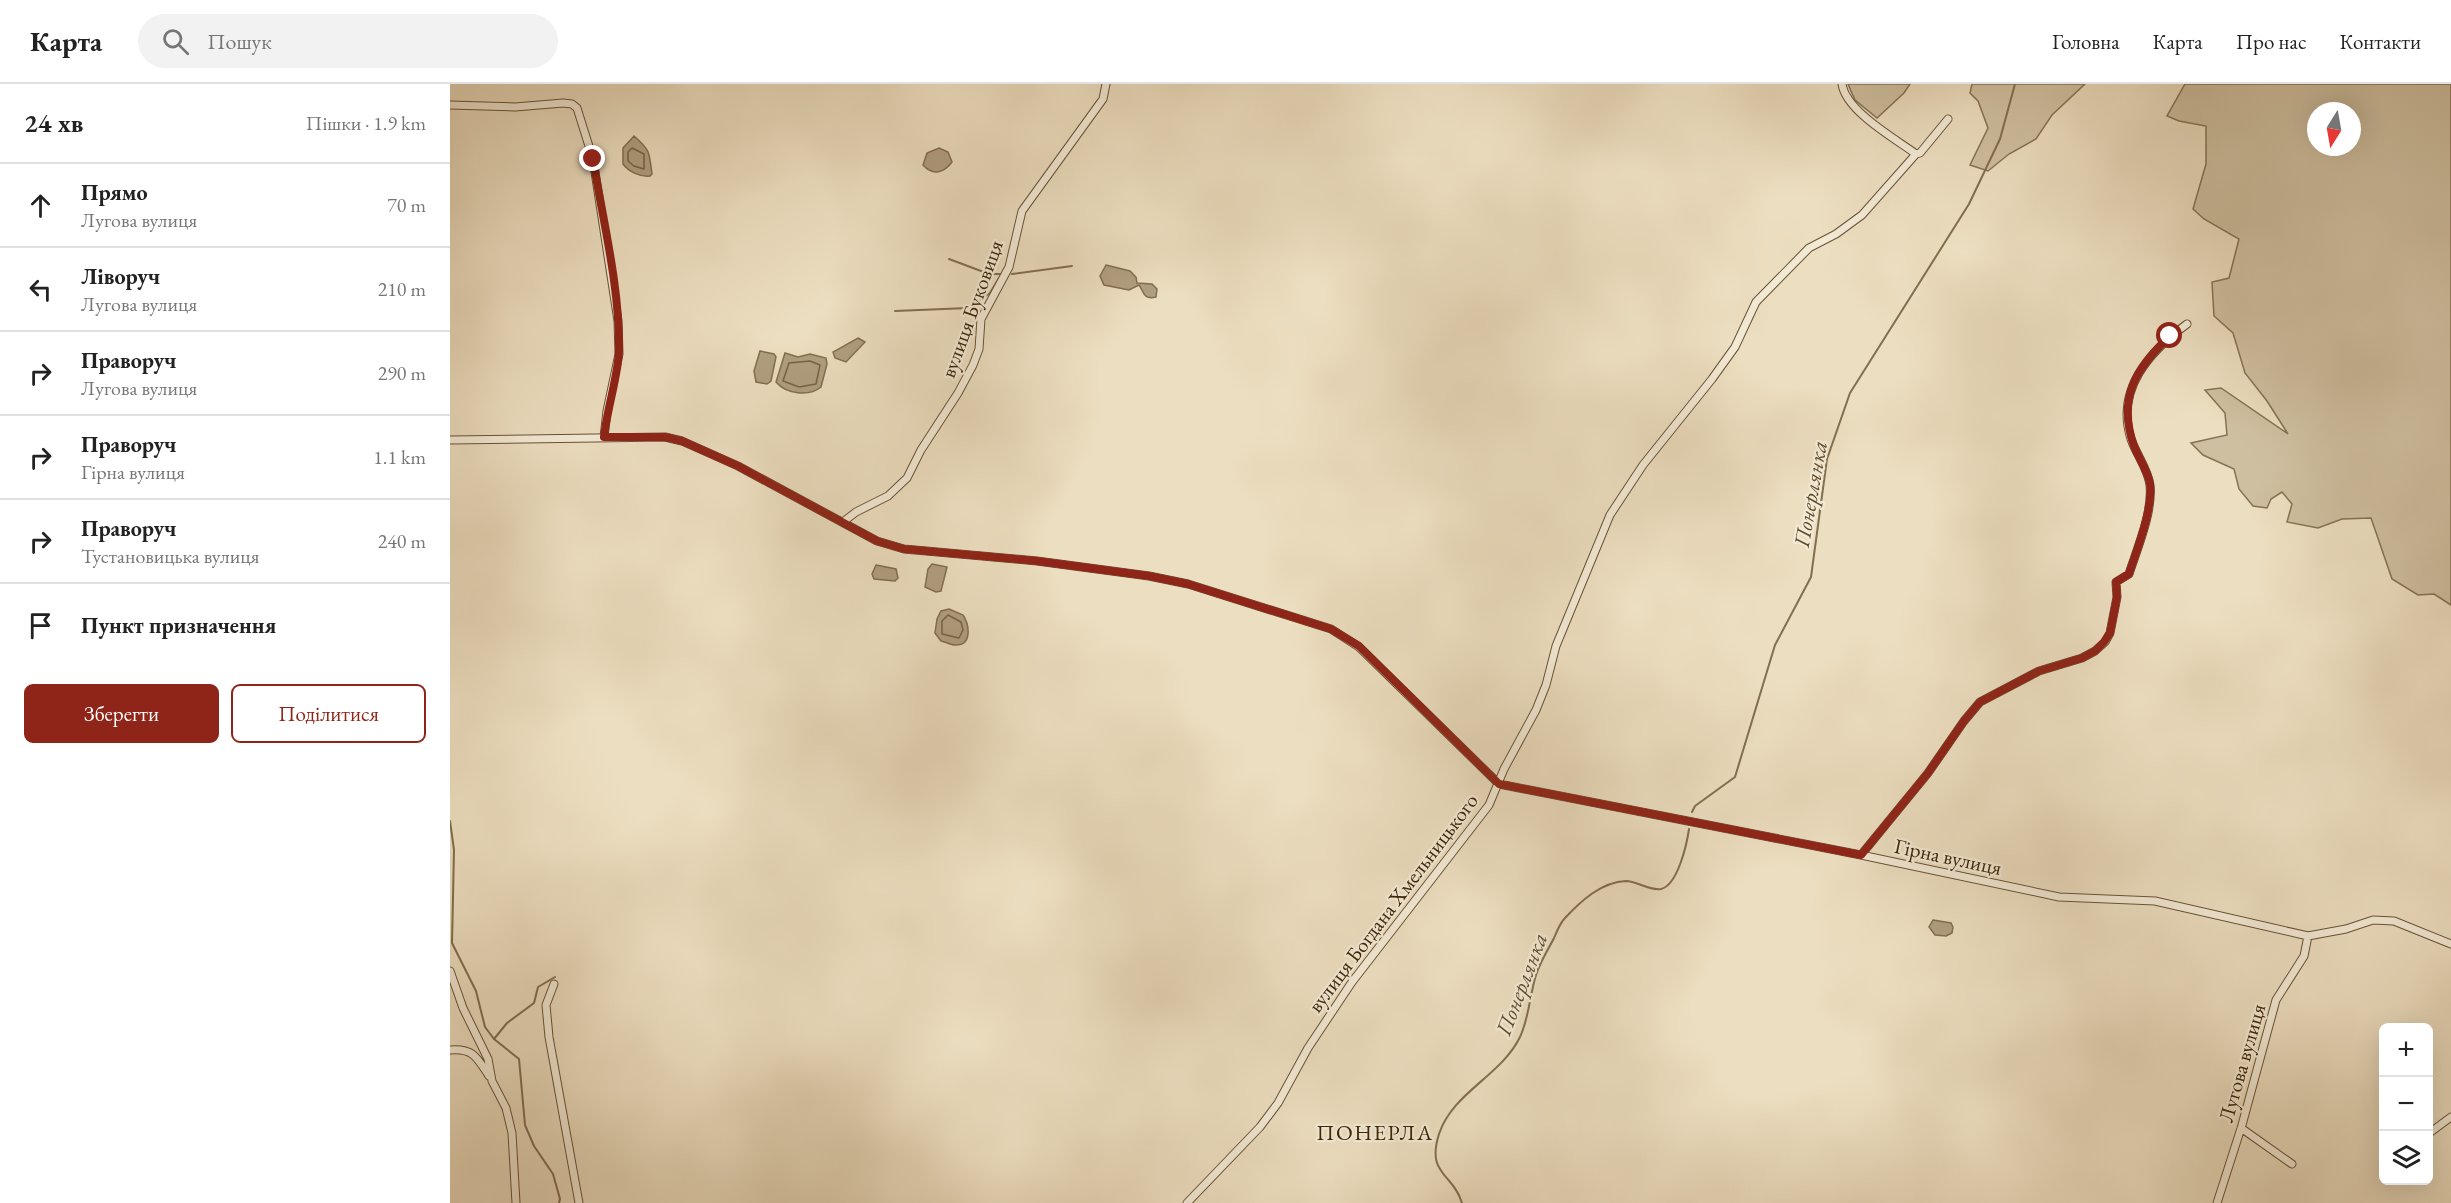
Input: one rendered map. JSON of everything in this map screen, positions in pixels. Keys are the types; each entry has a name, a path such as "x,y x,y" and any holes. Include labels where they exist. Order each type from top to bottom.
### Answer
{"street":[{"name":"вулиця Буковиця","path":"843,522 856,512 901,487 921,450 958,393 979,349 981,319 1009,267 1022,212 1103,99 1106,84"},
{"path":"1842,84 1843,91 1852,106 1916,154"},
{"path":"450,105 515,107 563,103 572,104 577,108 593,159 618,321 619,354 604,437"},
{"name":"вулиця Богдана Хмельницького","path":"1187,1203 1260,1127 1278,1103 1308,1048 1352,982 1489,805 1504,769 1536,710 1546,685 1556,646 1610,515 1643,465 1735,346 1756,302 1809,249 1836,234 1862,215 1916,154 1920,153 1948,119"},
{"path":"1861,855 1928,773 1980,702 2039,671 2082,658 2095,651 2110,633 2117,597 2116,582 2129,574 2150,500 2147,474 2130,436 2127,417 2128,401 2133,383 2154,351 2187,324"},
{"path":"450,440 665,437 682,441 738,466 877,541 904,549 1037,561 1159,578 1188,584 1331,629 1359,646 1499,784"},
{"name":"Гірна вулиця","path":"1499,784 1861,855 2060,897 2166,903 2308,936 2346,929 2373,920 2394,921 2451,944"},
{"name":"Лугова вулиця","path":"2217,1203 2241,1128 2276,1000 2304,956 2308,936"},
{"path":"450,971 463,1008 488,1059 492,1081"},
{"path":"554,984 546,1005 549,1037 579,1203"},
{"path":"450,1050 466,1050 472,1053 492,1081 506,1108 512,1132 516,1203"},
{"path":"2432,1131 2451,1117"},
{"path":"2241,1128 2292,1164"}],"shaded area":[{"path":"1848,84 1910,84 1904,93 1877,118 1855,100"},
{"path":"1972,84 2085,84 2052,115 2036,139 2009,154 1988,171 1970,165 1988,128 1978,101 1970,93"},
{"path":"2185,84 2451,84 2451,605 2434,594 2418,595 2392,579 2371,518 2342,519 2318,528 2287,522 2292,504 2282,492 2271,499 2267,508 2253,506 2239,489 2234,469 2203,455 2191,443 2227,435 2225,413 2205,390 2221,388 2288,434 2267,401 2245,373 2233,333 2214,316 2212,282 2229,278 2239,239 2204,219 2193,209 2206,164 2206,126 2179,121 2167,116"}],"water":[{"path":"634,136 648,152 652,174 650,176 635,173 623,164 623,148"},
{"path":"939,148 948,152 952,162 946,169 934,172 923,165 927,153"},
{"path":"1106,265 1130,271 1136,277 1137,283 1152,284 1157,289 1156,297 1146,296 1139,285 1129,290 1104,285 1100,276"},
{"path":"858,338 865,342 846,362 835,358 833,352"},
{"path":"760,351 774,354 776,357 771,381 767,384 756,382 754,371"},
{"path":"785,353 798,357 810,354 826,358 827,364 821,387 810,392 798,393 780,386 776,382"},
{"path":"932,564 947,567 941,591 936,592 925,587 928,569"},
{"path":"876,565 896,569 898,578 895,581 874,579 872,574"},
{"path":"949,609 963,615 967,624 967,638 961,644 953,645 941,641 935,633 941,611"},
{"path":"1933,920 1951,923 1952,933 1946,936 1935,935 1929,927"}],"waterway":[{"name":"Понерлянка","path":"1692,812 1695,806 1735,777 1775,645 1811,577 1827,459 1850,393 1969,204 2000,139 2015,84"},
{"path":"949,259 989,274 1001,274"},
{"path":"1012,274 1072,266"},
{"path":"895,311 968,308 990,293 999,278"},
{"path":"450,821 454,850 452,943 476,991 485,1027 494,1039 519,1059 525,1125 534,1146 553,1174 559,1203"},
{"name":"Понерлянка","path":"1462,1203 1453,1185 1438,1166 1436,1148 1439,1134 1455,1107 1512,1051 1525,1022 1538,970 1560,925 1585,899 1608,885 1626,881 1657,889 1667,886 1681,863 1689,829"},
{"path":"494,1039 507,1023 534,1003 538,987 555,977"}],"district":[{"name":"ПОНЕРЛА","path":"1375,1132"}],"route":[{"path":"593,159 618,321 619,354 604,437 665,437 682,441 738,466 877,541 904,549 1037,561 1149,576 1188,584 1331,629 1359,646 1499,784 1861,855 1928,773 1980,702 2039,671 2082,658 2095,651 2110,633 2117,597 2116,582 2129,574 2150,500 2147,474 2130,436 2127,417 2128,401 2133,383 2142,367 2154,351 2170,336"}]}
